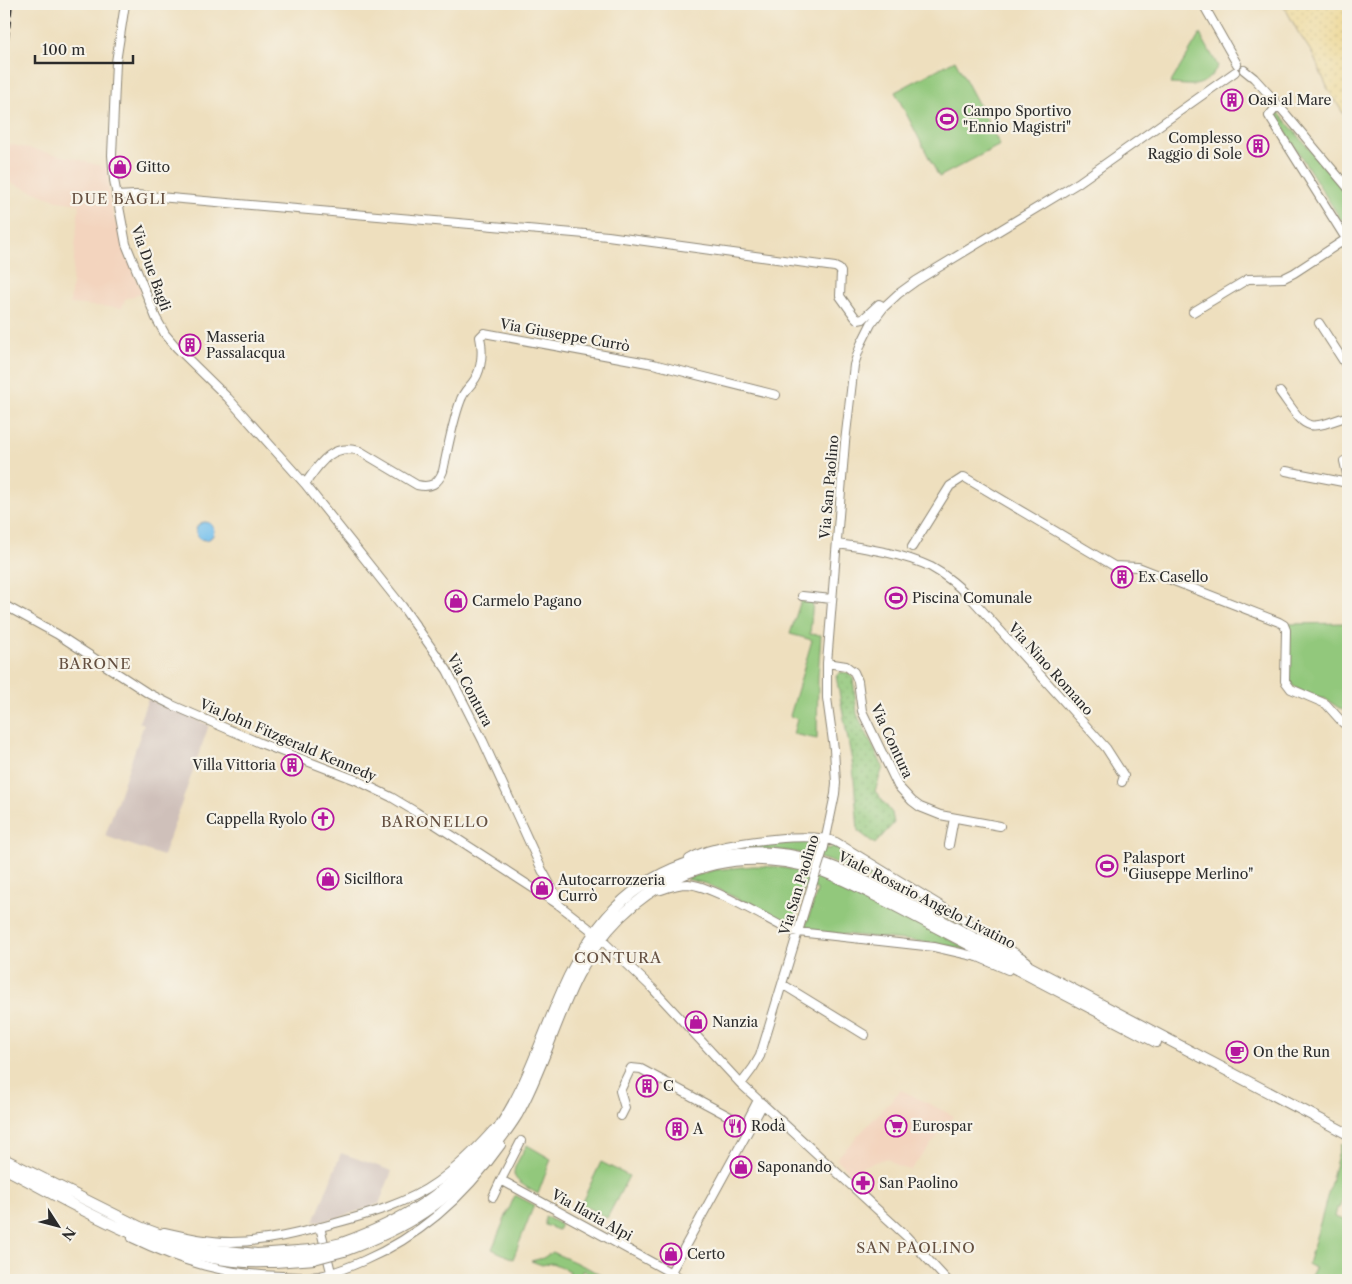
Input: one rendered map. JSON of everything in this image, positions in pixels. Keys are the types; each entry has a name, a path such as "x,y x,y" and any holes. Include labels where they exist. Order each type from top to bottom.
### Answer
{"main road":[{"name":"Viale Rosario Angelo Livatino","path":"512,1113 569,975 601,924 630,894 670,869 714,857 751,852 783,854 837,868 910,904 1060,988 1348,1142"},
{"name":"Viale Rosario Angelo Livatino","path":"312,1254 343,1247 396,1221 444,1190 486,1145 512,1113 536,1076 581,971 595,947 608,930 636,901 674,878 707,867 735,862 759,860 797,864 816,869 854,885 1348,1134"},
{"path":"4,1159 162,1236 206,1249 257,1254 312,1254"},
{"path":"4,1168 138,1236 182,1251 233,1261 259,1263 312,1254"}],"street":[{"name":"Via Due Bagli","path":"125,4 116,62 112,155 116,196 126,244 156,318 165,334 228,398 305,484"},
{"path":"1203,4 1239,68 1254,78 1348,188"},
{"name":"Via San Paolino","path":"742,1084 760,1056 827,838 835,794 836,766 827,698 826,663 845,442 854,365 861,344 871,324 898,294 916,281 1078,183 1239,68"},
{"path":"1193,312 1248,279 1284,278 1347,240 1269,116 1278,105"},
{"path":"116,196 136,195 608,236 835,267 841,272 840,296 858,320 864,319 879,304 884,308"},
{"path":"1319,324 1348,368"},
{"name":"Via Giuseppe Currò","path":"305,484 329,454 345,450 354,450 417,485 435,484 443,471 460,401 466,388 477,374 483,351 480,337 484,333 653,364 776,395"},
{"path":"1280,392 1300,420 1306,424 1320,426 1348,416"},
{"path":"1344,461 1348,478"},
{"path":"1286,472 1348,483"},
{"path":"912,547 950,486 964,476 1114,566 1138,568 1284,625 1286,630 1285,681 1287,686 1326,704 1343,723 1348,725"},
{"name":"Via Contura","path":"305,484 402,606 447,670 483,741 542,870 558,899 559,905"},
{"name":"Via Nino Romano","path":"837,544 905,558 931,567 954,582 1106,748 1124,776 1122,782"},
{"path":"802,596 832,599"},
{"name":"Via John Fitzgerald Kennedy","path":"4,605 56,634 146,692 172,705 260,743 356,780 391,797 559,905"},
{"name":"Via Contura","path":"826,663 846,666 854,672 858,681 862,711 898,786 904,794 920,807 940,815 1000,826"},
{"path":"948,845 954,818"},
{"path":"670,869 712,849 808,836 827,838 970,924 1060,988"},
{"path":"636,901 666,888 677,885 692,885 714,892 789,930 916,944 957,951 1060,988"},
{"path":"559,905 591,930"},
{"path":"605,943 652,988 742,1084 856,1189 947,1280"},
{"path":"782,984 865,1035"},
{"path":"621,1116 626,1108 620,1091 631,1068 641,1069 747,1126"},
{"path":"671,1272 761,1102"},
{"path":"114,1214 163,1232 207,1241 232,1242 276,1237 320,1227 389,1207 430,1186 456,1168 512,1113"},
{"path":"58,1196 108,1227 180,1260 234,1273 262,1276 332,1277 377,1256 406,1239 433,1221 454,1202 486,1166 501,1145 512,1113"},
{"path":"493,1196 521,1141"},
{"name":"Via Ilaria Alpi","path":"502,1180 684,1280"},
{"path":"320,1227 332,1277"}],"shaded area":[{"path":"4,143 77,159 108,168 109,199 129,261 142,293 125,299 122,308 70,304 79,204 58,201 4,180"},
{"path":"148,699 209,725 163,856 105,836 144,724 139,722"},
{"path":"901,1090 954,1116 910,1170 897,1166 887,1158 861,1167 852,1175 836,1159"},
{"path":"341,1153 392,1171 379,1204 337,1218 314,1222"}],"green space":[{"path":"1200,34 1218,66 1213,74 1203,83 1192,85 1170,84"},
{"name":"Campo Sportivo \"Ennio Magistri\"","path":"955,60 1000,145 939,177 895,92"},
{"path":"1278,112 1348,194 1348,231 1275,115"},
{"path":"801,600 813,601 810,634 821,635 817,739 793,734 797,719 790,716 812,640 790,634"},
{"path":"1348,623 1348,711 1342,710 1324,698 1307,694 1297,689 1288,678 1289,624"},
{"path":"841,672 849,673 853,678 857,714 883,767 875,791 892,813 894,823 875,844 858,831 853,767 836,676"},
{"path":"805,839 817,841 817,845 830,849 833,846 839,848 977,933 838,864 809,855 782,850 726,849"},
{"path":"753,866 788,869 819,876 880,903 971,951 935,943 810,931 806,925 817,889 806,886 794,926 707,884 686,879 714,870"},
{"path":"1341,1143 1348,1146 1348,1191 1343,1197 1339,1208 1337,1208 1335,1217 1348,1221 1348,1280 1309,1280 1315,1268 1308,1264"},
{"path":"527,1145 551,1159 538,1194 520,1183 514,1174 517,1163"},
{"path":"601,1162 629,1176 607,1218 581,1204"},
{"path":"515,1195 534,1205 513,1259 492,1249"},
{"path":"545,1216 561,1225 558,1230 545,1225"},
{"path":"552,1252 588,1268 609,1280 601,1280 583,1270 577,1280 567,1280 570,1271 552,1263 542,1265 531,1261 543,1258"}],"sand":[{"path":"1283,4 1348,4 1348,121 1328,89 1312,53"}],"water":[{"path":"205,522 211,525 214,531 211,537 205,540 199,537 196,531 199,525"}],"railway":[{"path":"4,75 12,4"}],"place":[{"name":"Oasi al Mare","path":"1232,100"},
{"name":"Campo Sportivo \"Ennio Magistri\"","path":"947,119"},
{"name":"Complesso Raggio di Sole","path":"1258,146"},
{"name":"Gitto","path":"120,167"},
{"name":"Masseria Passalacqua","path":"190,345"},
{"name":"Ex Casello","path":"1122,577"},
{"name":"Piscina Comunale","path":"896,598"},
{"name":"Carmelo Pagano","path":"456,601"},
{"name":"Villa Vittoria","path":"292,765"},
{"name":"Cappella Ryolo","path":"323,819"},
{"name":"Palasport \"Giuseppe Merlino\"","path":"1107,866"},
{"name":"Sicilflora","path":"328,879"},
{"name":"Autocarrozzeria Currò","path":"542,888"},
{"name":"Nanzia","path":"696,1022"},
{"name":"On the Run","path":"1237,1052"},
{"name":"C","path":"647,1086"},
{"name":"Rodà","path":"735,1126"},
{"name":"Eurospar","path":"896,1126"},
{"name":"A","path":"677,1129"},
{"name":"Saponando","path":"741,1167"},
{"name":"San Paolino","path":"863,1183"},
{"name":"Certo","path":"671,1254"}],"district":[{"name":"DUE BAGLI","path":"119,199"},
{"name":"BARONE","path":"95,664"},
{"name":"BARONELLO","path":"435,822"},
{"name":"CONTURA","path":"618,958"},
{"name":"SAN PAOLINO","path":"916,1248"}]}
